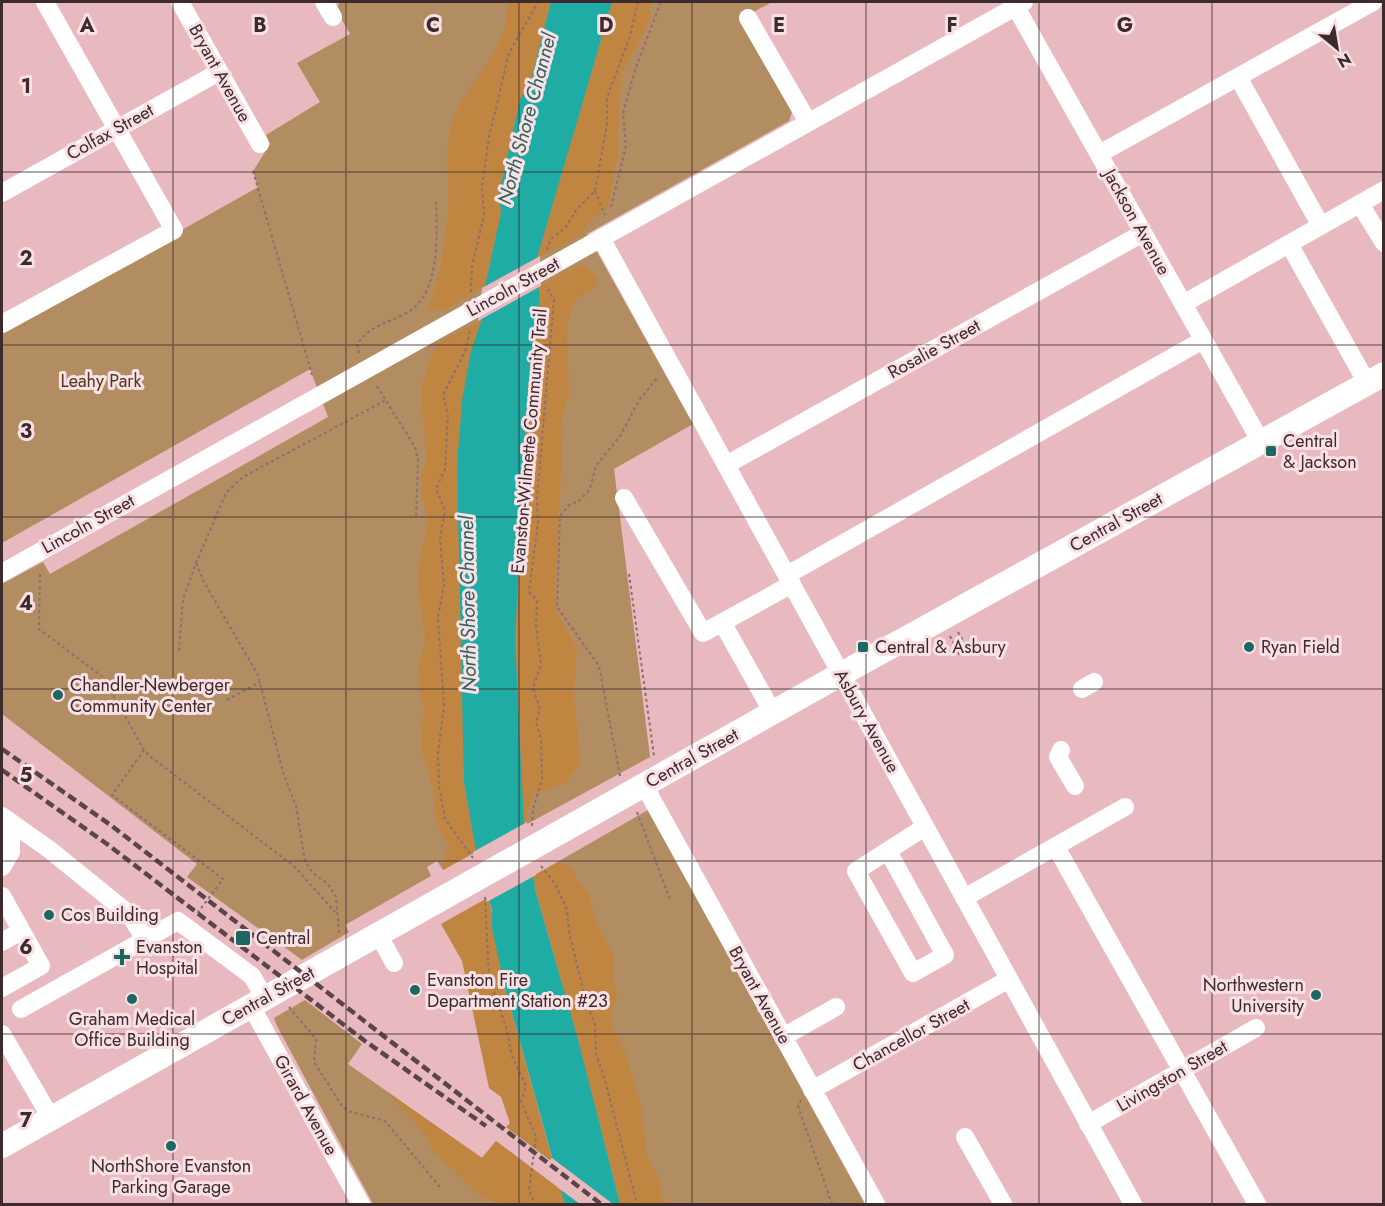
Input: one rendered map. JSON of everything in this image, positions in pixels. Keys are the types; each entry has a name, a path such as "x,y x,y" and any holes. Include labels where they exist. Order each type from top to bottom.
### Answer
{"main road":[{"name":"Central Street","path":"2,1146 841,674 1375,378"}],"street":[{"path":"2,324 174,230 45,2"},
{"name":"Bryant Avenue","path":"180,2 260,144"},
{"path":"1099,154 1375,2 1383,15"},
{"name":"Lincoln Street","path":"2,573 1018,3"},
{"name":"Jackson Avenue","path":"1018,3 1099,154 1261,442"},
{"path":"748,18 808,122"},
{"name":"Colfax Street","path":"2,193 219,72"},
{"path":"1238,77 1321,226"},
{"path":"1183,304 1383,190"},
{"path":"1360,204 1383,243"},
{"name":"Rosalie Street","path":"726,465 1143,233"},
{"name":"Asbury Avenue","path":"601,238 1133,1204"},
{"path":"1289,244 1375,378"},
{"path":"624,498 703,633 789,579 1203,340"},
{"path":"722,622 773,713"},
{"path":"1051,776 1060,753 1075,786"},
{"name":"Bryant Avenue","path":"644,785 876,1204"},
{"path":"964,898 1125,807"},
{"path":"6,820 50,850 129,914 145,939"},
{"path":"2,867 11,852 6,820"},
{"path":"889,853 945,955 913,973 856,871 889,853 925,827"},
{"path":"1056,847 1257,1204"},
{"path":"2,896 41,966 2,988"},
{"path":"21,1009 178,921 187,927"},
{"name":"Girard Avenue","path":"187,927 252,976 258,1002 361,1204"},
{"path":"2,942 21,931"},
{"path":"378,934 394,963"},
{"name":"Chancellor Street","path":"812,1090 1009,979"},
{"path":"783,1037 836,1007"},
{"name":"Livingston Street","path":"1089,1124 1256,1028"},
{"path":"2,1034 51,1118"},
{"path":"965,1137 1003,1204"}],"path":[{"path":"471,297 472,267 484,215 482,187 489,138 509,53 538,2"},
{"path":"605,215 595,191 607,124 607,98 630,36 638,2"},
{"path":"611,207 626,146 623,113 636,67 661,2"},
{"path":"253,171 312,375"},
{"path":"546,251 551,239 566,226 577,209 595,191"},
{"path":"359,353 357,345 363,335 372,328 409,312 419,302 431,279 437,258 436,201"},
{"name":"Evanston-Wilmette Community Trail","path":"532,827 533,809 542,780 541,738 536,723 540,709 533,688 541,664 536,626 537,600 529,592 536,545 537,498 554,300 546,286 546,275"},
{"path":"471,330 465,352 443,395 448,416 445,469 436,489 445,510 440,539 444,578 438,624 444,706 438,753 439,786 444,819 477,864"},
{"path":"621,778 599,666 557,607 560,516 569,505 580,500 591,489 596,466 620,436 640,399 660,374"},
{"path":"377,386 407,432 418,461 416,519"},
{"path":"179,651 183,599 226,493 243,477 386,400"},
{"path":"196,563 260,682 283,772 296,806 305,861 314,873 328,884 336,897 335,912 339,933"},
{"path":"40,574 39,629 103,677 144,750 295,867 335,912"},
{"path":"629,574 655,759"},
{"path":"958,632 969,651"},
{"path":"950,636 960,656"},
{"path":"227,700 260,682"},
{"path":"144,750 112,795 223,879 187,927"},
{"path":"637,812 649,849 671,902"},
{"path":"537,858 556,885 567,910 569,931 585,999 595,1025 596,1053 637,1204"},
{"path":"485,896 488,915 489,978 507,1027 512,1056 526,1086 521,1101 536,1137 529,1190 535,1204"},
{"path":"288,1006 316,1039 314,1062 342,1106 348,1111 385,1121 440,1187"},
{"path":"812,1090 798,1106 832,1204"}],"green space":[{"name":"Leahy Park","path":"340,2 772,2 739,20 792,112 789,121 587,234 693,424 614,469 650,757 443,870 437,861 427,867 431,876 345,925 349,932 302,960 187,877 197,864 2,714 2,584 43,562 50,574 328,417 310,369 2,543 2,331 258,187 253,171 270,144 266,135 320,102 297,63 350,34 336,9"},
{"path":"648,810 865,1204 620,1204 533,876"},
{"path":"305,1000 362,1044 348,1064 482,1158 496,1141 580,1204 373,1204 274,1018"}],"shaded area":[{"path":"507,2 551,2 532,76 520,101 499,194 501,213 485,286 442,311 427,310 439,273 446,233 447,146 451,125 457,110 502,35 507,19"},
{"path":"612,2 650,2 650,20 621,75 617,159 608,207 587,224 584,233 537,258"},
{"path":"578,265 585,266 598,279 596,287 577,298 572,306 567,327 569,393 561,422 562,457 555,588 556,609 577,650 574,691 580,764 566,783 533,794 524,824 515,640 521,492 530,365 540,312 538,287"},
{"path":"482,319 471,351 457,466 464,782 476,851 443,870 448,846 436,820 434,794 421,748 424,706 420,693 419,666 425,641 417,574 428,521 421,495 421,476 426,461 421,388 429,362 439,343"},
{"path":"558,862 573,868 576,879 588,893 600,931 613,954 613,981 618,995 611,1012 611,1025 625,1051 643,1113 640,1119 644,1128 646,1154 658,1176 662,1196 669,1204 620,1204 577,1036 536,893 533,876"},
{"path":"489,897 504,984 551,1161 506,1127 510,1123 501,1097 489,1088 462,961 441,924"},
{"path":"386,1091 482,1158 496,1141 561,1190 565,1204 504,1204 482,1198 433,1150 425,1134"}],"water":[{"name":"North Shore Channel","path":"551,2 612,2 537,258 540,312 530,365 526,417 515,640 524,824 536,893 577,1036 620,1204 565,1204 504,984 492,928 492,911 476,851 464,782 457,466 462,401 471,351 482,319 485,286 501,213 499,194 520,100 532,76"}],"pier":[{"path":"540,256 541,286 478,321 482,288"},
{"path":"527,822 536,875 487,902 473,852"},
{"path":"552,1158 613,1204 580,1204 557,1187 550,1160"}],"railway":[{"path":"2,749 112,826 601,1204"},
{"path":"2,770 107,844 365,1041 486,1126"}],"place":[{"name":"Central & Jackson","path":"1271,451"},
{"name":"Central & Asbury","path":"863,647"},
{"name":"Ryan Field","path":"1249,647"},
{"name":"Chandler-Newberger Community Center","path":"58,695"},
{"name":"Cos Building","path":"49,915"},
{"name":"Central","path":"243,938"},
{"name":"Evanston Hospital","path":"122,957"},
{"name":"Evanston Fire Department Station #23","path":"415,990"},
{"name":"Northwestern University","path":"1316,995"},
{"name":"Graham Medical Office Building","path":"132,999"},
{"name":"NorthShore Evanston Parking Garage","path":"171,1146"}]}
